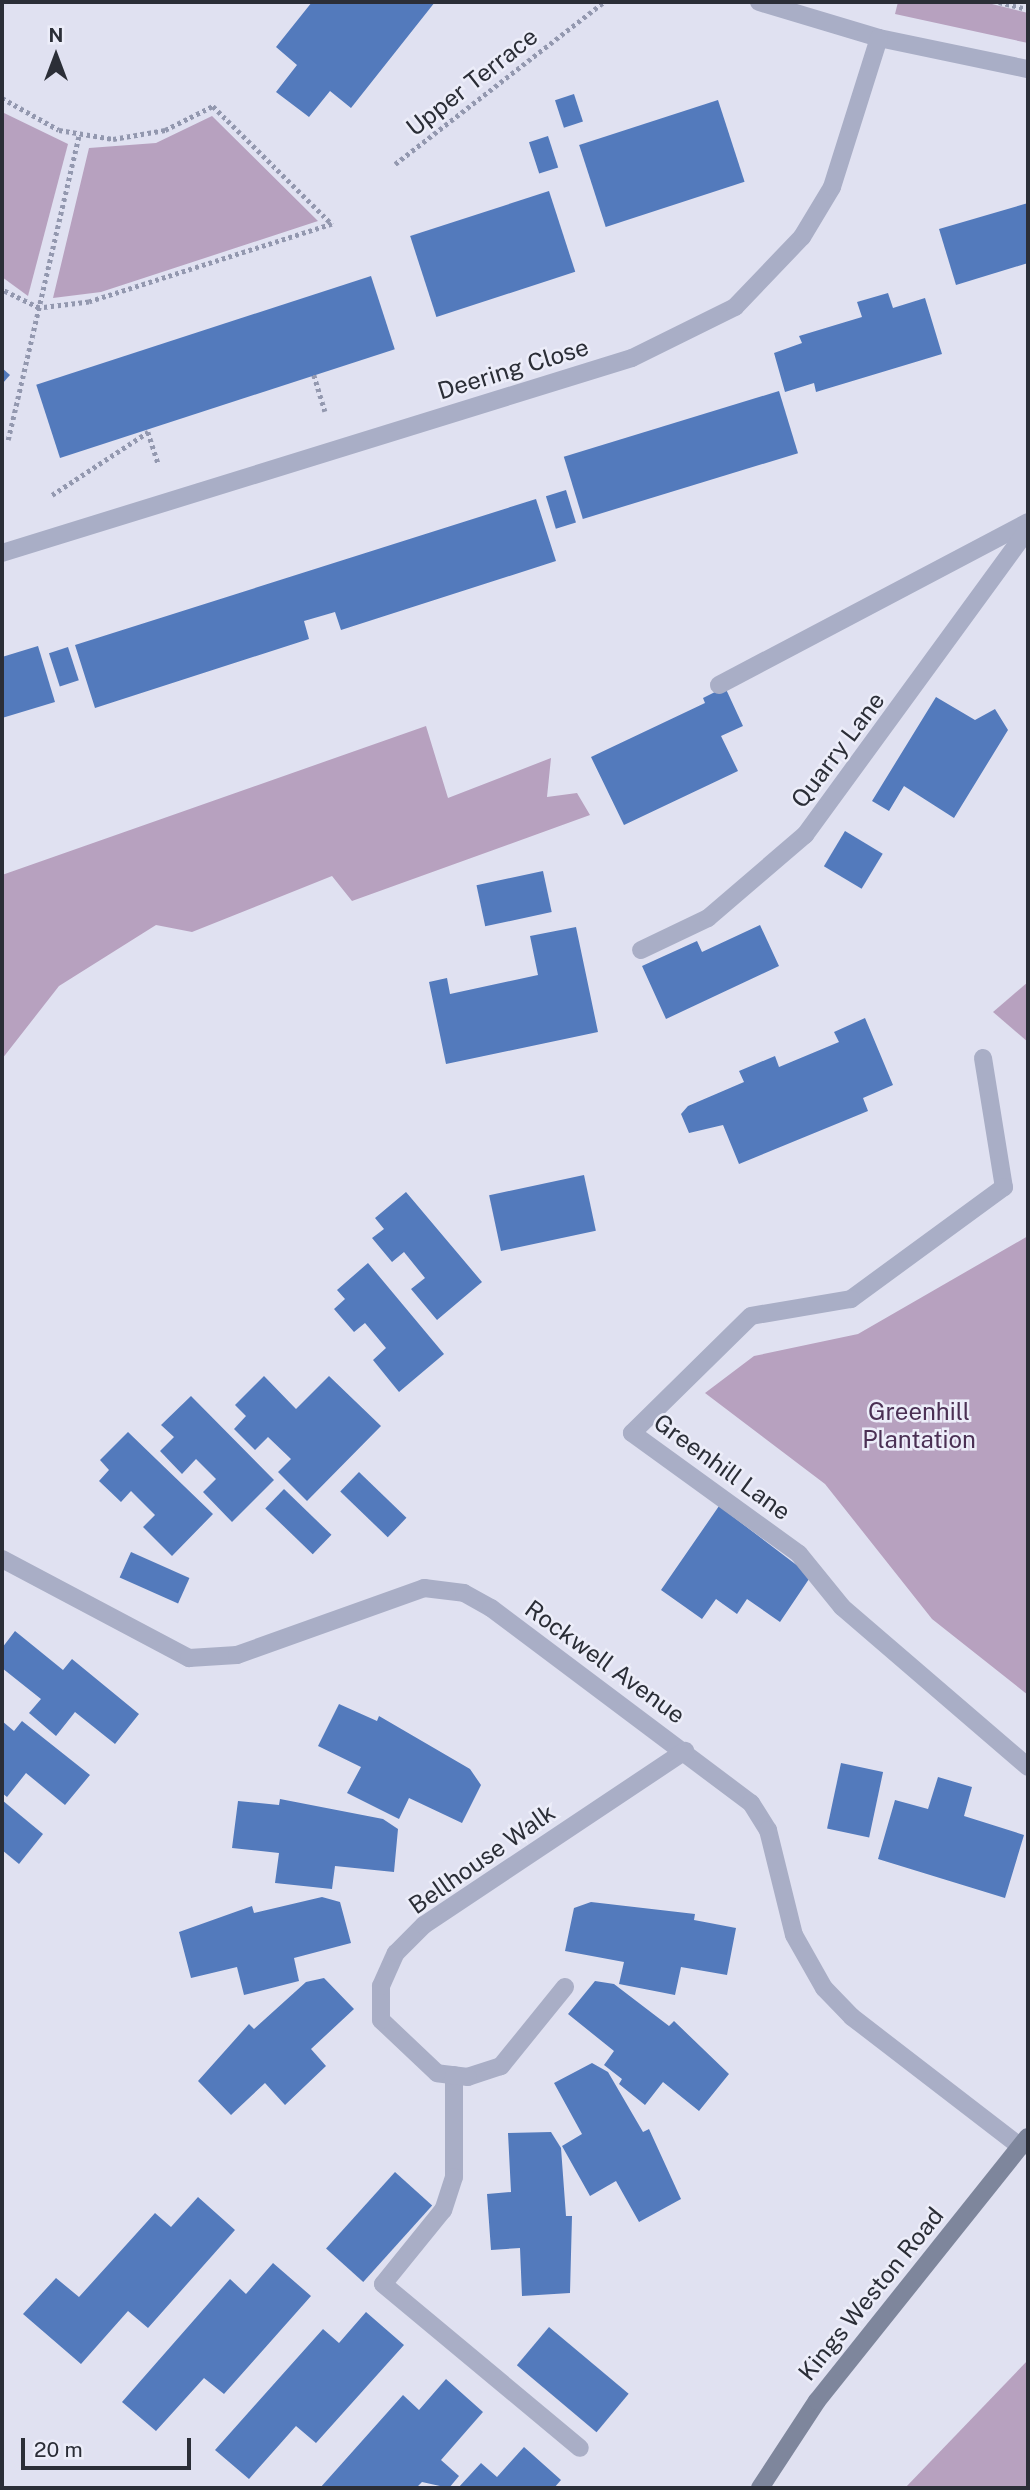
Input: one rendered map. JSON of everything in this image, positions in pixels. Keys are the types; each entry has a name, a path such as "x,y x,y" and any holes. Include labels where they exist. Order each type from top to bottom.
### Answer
{"main road":[{"name":"Kings Weston Road","path":"760,2488 817,2401 1024,2142"}],"street":[{"path":"759,2 879,38 1028,69"},
{"name":"Deering Close","path":"2,553 632,358 725,312 770,275 832,187 879,38"},
{"path":"719,685 1028,522"},
{"name":"Quarry Lane","path":"641,950 727,905 805,835 1028,529"},
{"name":"Greenhill Lane","path":"983,1058 1004,1187 851,1299 751,1316 632,1433 799,1554 842,1607 1028,1767"},
{"name":"Rockwell Avenue","path":"2,1559 189,1658 237,1656 424,1588 464,1593 685,1751 762,1817 794,1934 824,1988 852,2017 1024,2142"},
{"name":"Bellhouse Walk","path":"454,2075 437,2073 381,2020 381,1986 396,1953 424,1925 685,1751"},
{"path":"565,1987 500,2066 454,2075 454,2177 443,2210 383,2284 580,2448"}],"path":[{"name":"Upper Terrace","path":"395,164 604,2"},
{"path":"999,2 1028,9"},
{"path":"2,98 35,121 79,135 139,136 213,106 332,224 89,302 39,308 2,290"},
{"path":"8,440 79,135"},
{"path":"313,376 322,403"},
{"path":"47,498 148,431 160,469"}],"green space":[{"path":"898,2 984,2 1028,13 1028,43 895,14"},
{"path":"2,112 68,144 28,296 2,277"},
{"path":"212,116 318,221 101,292 53,298 89,148 156,143"},
{"path":"426,726 448,798 551,758 547,797 577,793 590,815 352,901 332,876 192,932 156,925 59,986 2,1059 2,875"},
{"path":"1028,982 1028,1042 993,1012"},
{"name":"Greenhill Plantation","path":"1028,1236 1028,1695 932,1619 825,1484 705,1393 754,1356 858,1334"},
{"path":"1028,2360 1028,2488 905,2488"}],"building":[{"path":"312,2 435,2 351,108 330,91 309,117 276,92 297,65 276,47"},
{"path":"574,94 583,122 564,128 555,100"},
{"path":"718,100 745,182 606,227 579,145"},
{"path":"548,136 558,167 539,174 529,142"},
{"path":"549,191 575,272 436,317 410,236"},
{"path":"1028,203 1028,263 956,285 939,229"},
{"path":"371,276 395,349 60,458 36,385"},
{"path":"888,293 893,308 925,298 942,354 816,392 814,383 785,392 774,353 802,343 799,336 862,317 857,302"},
{"path":"2,368 10,375 2,384"},
{"path":"779,391 798,453 583,519 564,457"},
{"path":"566,490 576,523 556,529 546,496"},
{"path":"536,499 556,561 341,630 335,612 304,621 309,639 95,708 75,645"},
{"path":"38,646 55,702 2,718 2,657"},
{"path":"68,647 79,680 60,686 49,653"},
{"path":"725,687 743,726 721,736 738,771 624,825 591,757 705,703 703,698"},
{"path":"936,697 975,720 995,709 1008,730 954,818 904,786 889,811 872,801"},
{"path":"845,831 883,854 862,889 824,866"},
{"path":"543,871 552,912 485,926 476,885"},
{"path":"760,925 779,966 666,1019 642,966 697,941 702,952"},
{"path":"576,927 598,1032 446,1064 429,982 447,978 450,994 538,975 530,936"},
{"path":"865,1018 893,1085 863,1098 868,1111 739,1164 723,1125 689,1133 681,1114 688,1106 744,1082 739,1071 775,1056 779,1067 839,1042 834,1032"},
{"path":"584,1175 596,1231 501,1251 489,1195"},
{"path":"406,1192 482,1282 437,1320 411,1289 425,1278 404,1252 392,1262 372,1238 384,1229 375,1218"},
{"path":"368,1263 444,1354 399,1392 373,1360 386,1348 365,1323 354,1332 334,1309 345,1299 337,1290"},
{"path":"264,1376 296,1409 329,1376 381,1426 307,1501 278,1472 291,1459 268,1437 255,1450 234,1429 246,1416 235,1405"},
{"path":"191,1396 274,1480 232,1522 203,1492 216,1479 196,1459 182,1474 160,1451 174,1437 161,1425"},
{"path":"128,1432 213,1514 172,1556 143,1527 155,1515 131,1491 121,1502 99,1481 109,1470 100,1460"},
{"path":"359,1472 406,1518 388,1537 340,1491"},
{"path":"284,1489 331,1535 313,1554 265,1508"},
{"path":"719,1506 811,1576 780,1622 747,1599 737,1614 716,1599 702,1619 661,1590"},
{"path":"131,1552 189,1578 178,1604 120,1578"},
{"path":"15,1631 63,1670 72,1659 139,1714 115,1744 75,1712 56,1736 29,1713 41,1699 2,1668 2,1648"},
{"path":"339,1704 377,1721 379,1716 470,1769 481,1785 462,1823 409,1798 399,1819 347,1793 361,1767 318,1746"},
{"path":"2,1721 14,1731 22,1721 90,1775 65,1805 26,1773 7,1797 2,1793"},
{"path":"841,1763 883,1772 869,1837 827,1829"},
{"path":"938,1777 972,1787 964,1816 1024,1835 1005,1898 878,1859 895,1800 928,1809"},
{"path":"280,1799 383,1819 398,1829 394,1872 335,1866 332,1889 275,1883 279,1853 232,1848 238,1801 279,1805"},
{"path":"2,1800 43,1834 19,1864 2,1850"},
{"path":"322,1897 340,1902 351,1943 294,1958 299,1981 244,1995 237,1967 191,1978 179,1932 252,1906 254,1913"},
{"path":"591,1902 695,1914 694,1920 736,1928 727,1975 681,1967 675,1995 619,1984 624,1962 565,1951 574,1908"},
{"path":"324,1978 354,2009 311,2049 326,2066 285,2105 265,2083 231,2115 198,2081 249,2024 254,2029 306,1982"},
{"path":"595,1981 614,1984 669,2026 674,2021 729,2074 699,2111 663,2082 645,2105 619,2084 622,2079 604,2065 614,2051 568,2014"},
{"path":"592,2063 608,2072 643,2132 649,2129 681,2199 639,2222 616,2181 590,2196 562,2146 582,2134 554,2083"},
{"path":"551,2132 561,2148 566,2216 572,2216 570,2293 522,2296 520,2248 491,2250 487,2194 511,2192 508,2133"},
{"path":"395,2172 432,2205 363,2282 326,2249"},
{"path":"198,2197 235,2230 148,2328 128,2311 81,2364 23,2314 56,2278 79,2297 155,2213 171,2227"},
{"path":"273,2263 311,2296 224,2394 204,2378 156,2431 122,2402 230,2279 246,2294"},
{"path":"366,2312 404,2345 316,2443 296,2426 249,2479 215,2450 323,2329 339,2343"},
{"path":"549,2327 629,2394 597,2432 517,2365"},
{"path":"446,2379 483,2412 441,2460 459,2476 449,2488 422,2482 416,2488 320,2488 403,2395 419,2410"},
{"path":"524,2447 561,2480 554,2488 458,2488 481,2463 497,2477"}]}
